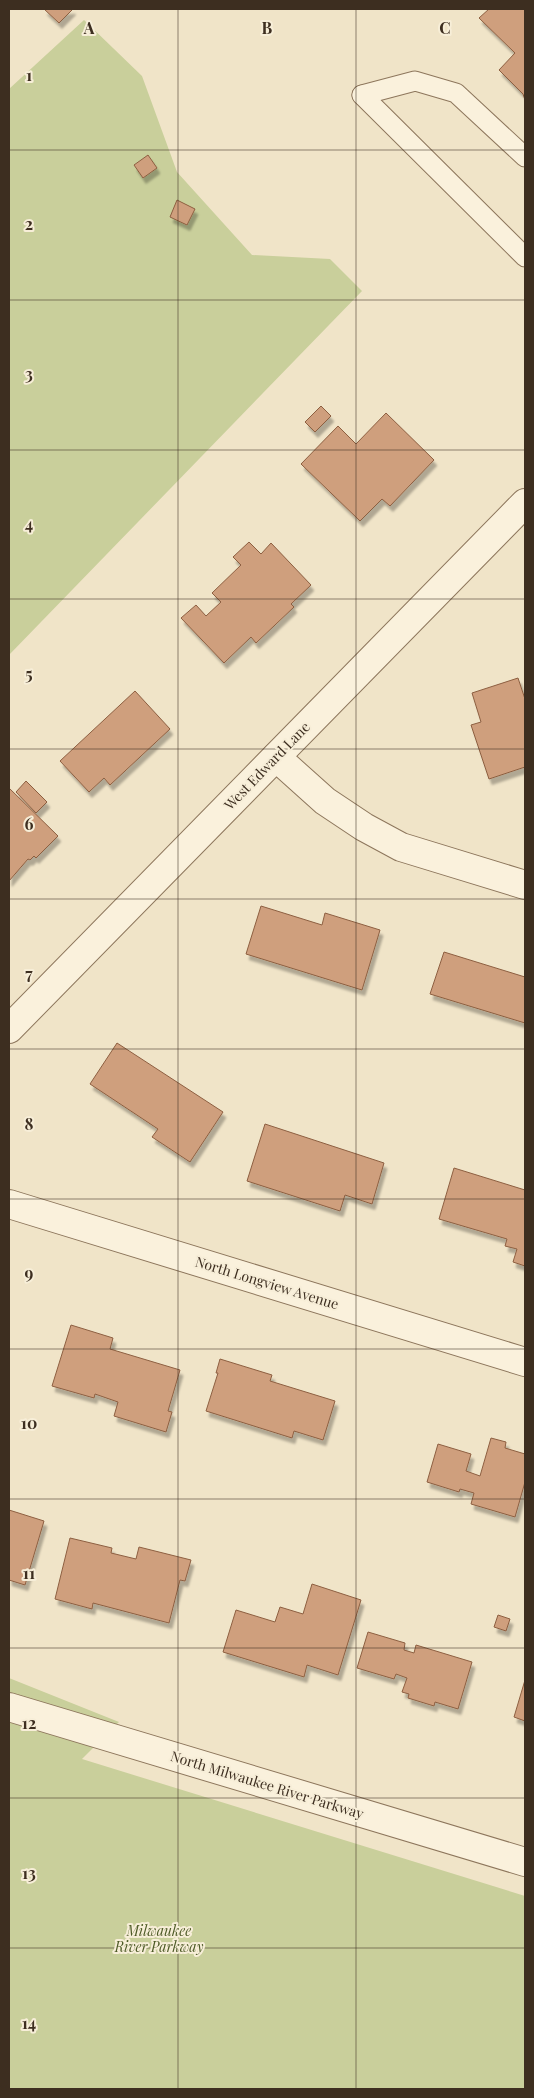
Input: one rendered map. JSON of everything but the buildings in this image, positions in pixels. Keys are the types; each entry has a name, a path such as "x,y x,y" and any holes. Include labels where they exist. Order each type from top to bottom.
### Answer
{"street":[{"name":"West Edward Lane","path":"9,1029 525,503"},
{"path":"276,757 325,801 364,827 401,847 525,885"},
{"name":"North Longview Avenue","path":"9,1204 525,1362"},
{"name":"North Milwaukee River Parkway","path":"9,1708 525,1862"}],"lane":[{"path":"525,157 456,93 416,81 362,95 525,257"}],"green space":[{"path":"84,20 142,76 177,172 252,255 330,259 362,291 9,655 9,89"},
{"name":"Milwaukee River Parkway","path":"9,1678 119,1722 82,1759 525,1896 525,2089 9,2089"}]}
